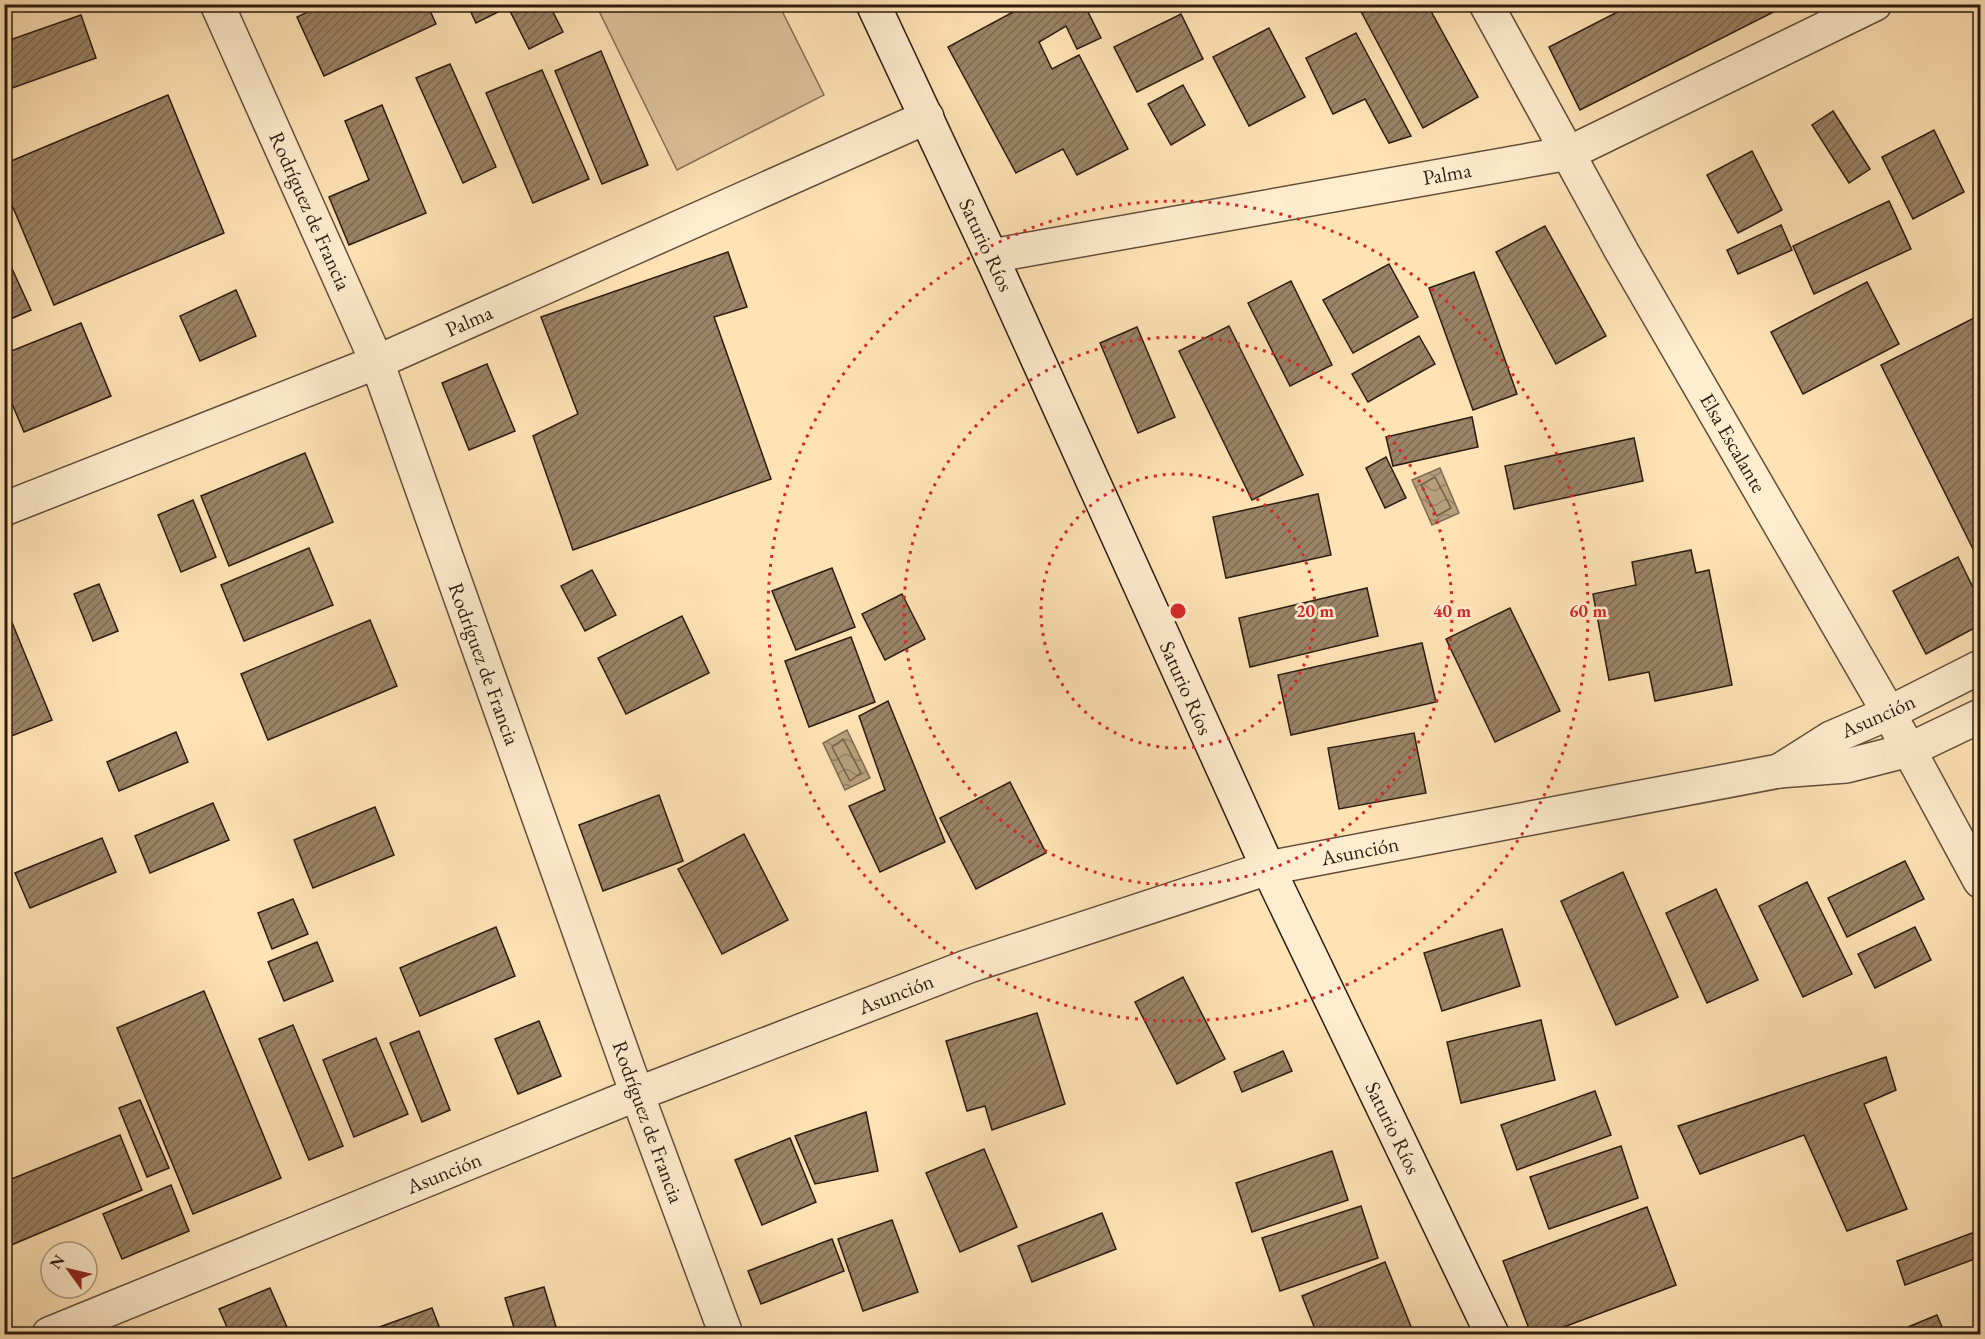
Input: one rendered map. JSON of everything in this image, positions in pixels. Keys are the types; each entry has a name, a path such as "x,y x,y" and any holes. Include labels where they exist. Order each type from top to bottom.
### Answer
{"street":[{"name":"Rodríguez de Francia","path":"217,4 377,362 637,1094 726,1335"},
{"name":"Saturio Ríos","path":"873,4 991,256 1268,868 1492,1335"},
{"name":"Elsa Escalante","path":"1486,4 1622,252 1889,713 1980,881"},
{"name":"Palma","path":"991,256 1569,153 1875,4"},
{"name":"Palma","path":"4,509 377,362 927,117"},
{"name":"Asunción","path":"1779,771 1831,738 1889,713 1980,667"},
{"name":"Asunción","path":"49,1335 637,1094 969,966 1268,868 1779,771 1846,766 1909,750 1980,716"}],"shaded area":[{"path":"596,5 779,5 824,95 677,170"}],"water":[{"path":"1440,468 1459,513 1432,525 1412,480"},
{"path":"847,730 870,778 845,790 823,743"}],"building":[{"path":"324,4 427,4 436,24 324,76 297,17"},
{"path":"467,4 549,4 563,32 529,49 508,7 476,23"},
{"path":"1028,4 1084,4 1101,38 1077,49 1066,26 1039,42 1052,69 1079,55 1128,149 1077,175 1063,149 1016,173 948,47"},
{"path":"1357,4 1427,4 1478,97 1423,128"},
{"path":"1633,4 1789,4 1580,110 1549,47"},
{"path":"1181,14 1203,59 1137,92 1114,47"},
{"path":"81,15 96,58 4,91 4,42"},
{"path":"1269,28 1305,97 1249,126 1213,57"},
{"path":"1356,33 1411,136 1389,143 1365,99 1333,114 1306,58"},
{"path":"601,51 648,165 602,184 555,71"},
{"path":"450,64 496,167 463,183 416,78"},
{"path":"542,70 589,179 533,203 486,93"},
{"path":"1183,85 1205,125 1171,145 1148,104"},
{"path":"168,95 224,233 54,305 4,186 4,164"},
{"path":"382,105 426,213 349,245 329,197 369,180 345,121"},
{"path":"1833,111 1870,169 1849,183 1812,125"},
{"path":"1934,130 1964,192 1913,219 1882,157"},
{"path":"1752,151 1782,210 1738,233 1707,175"},
{"path":"1889,201 1911,249 1814,294 1793,246"},
{"path":"1781,225 1792,250 1738,274 1727,250"},
{"path":"1545,226 1606,336 1556,364 1496,252"},
{"path":"728,252 747,307 714,317 771,479 573,550 533,436 578,414 541,317"},
{"path":"8,260 31,310 4,322 4,261"},
{"path":"1389,264 1418,317 1353,353 1323,300"},
{"path":"1474,272 1517,394 1473,410 1429,288"},
{"path":"1291,281 1332,365 1290,386 1248,303"},
{"path":"1867,282 1899,344 1803,394 1771,332"},
{"path":"236,290 256,336 200,361 180,316"},
{"path":"1980,315 1980,563 1881,365"},
{"path":"81,323 111,396 24,432 4,385 4,354"},
{"path":"1229,326 1303,475 1252,500 1179,351"},
{"path":"1137,327 1175,417 1138,433 1100,343"},
{"path":"1419,336 1435,364 1368,402 1352,374"},
{"path":"487,364 515,431 469,450 442,383"},
{"path":"1472,417 1478,447 1393,466 1386,437"},
{"path":"1634,438 1643,481 1514,509 1505,466"},
{"path":"305,453 333,522 229,566 201,496"},
{"path":"1386,457 1406,498 1385,508 1366,468"},
{"path":"1318,494 1331,555 1226,578 1213,517"},
{"path":"193,500 216,557 181,572 158,515"},
{"path":"309,548 333,605 244,641 221,585"},
{"path":"1691,550 1696,573 1709,570 1732,685 1655,701 1649,672 1609,680 1593,594 1636,585 1632,562"},
{"path":"1958,557 1980,602 1980,625 1926,654 1893,591"},
{"path":"832,568 855,627 796,650 772,591"},
{"path":"592,570 616,615 585,631 561,586"},
{"path":"99,584 118,631 93,641 74,594"},
{"path":"1367,588 1378,636 1250,667 1239,618"},
{"path":"902,594 925,639 885,660 862,614"},
{"path":"4,603 52,720 4,739"},
{"path":"1510,608 1560,711 1495,742 1446,639"},
{"path":"682,616 709,673 626,714 598,658"},
{"path":"370,620 397,686 268,740 241,674"},
{"path":"851,637 875,702 809,727 785,661"},
{"path":"1422,643 1436,702 1291,735 1278,675"},
{"path":"888,701 945,842 880,872 849,806 885,790 859,716"},
{"path":"176,732 188,762 119,791 107,762"},
{"path":"1414,733 1426,793 1339,809 1328,748"},
{"path":"1010,782 1046,853 976,889 940,818"},
{"path":"659,795 683,861 603,891 579,825"},
{"path":"213,803 229,840 150,873 135,836"},
{"path":"375,807 394,855 313,888 294,840"},
{"path":"744,834 788,920 722,954 678,869"},
{"path":"102,838 116,872 30,908 15,873"},
{"path":"1905,861 1924,899 1847,937 1828,898"},
{"path":"1623,872 1678,997 1616,1025 1561,901"},
{"path":"1807,882 1852,974 1803,997 1759,906"},
{"path":"1716,889 1758,980 1707,1003 1666,913"},
{"path":"293,899 308,934 272,949 258,913"},
{"path":"496,927 515,976 420,1016 400,968"},
{"path":"1915,927 1931,960 1875,988 1858,954"},
{"path":"1502,929 1520,986 1442,1011 1424,953"},
{"path":"317,942 333,981 284,1001 268,962"},
{"path":"1183,977 1225,1059 1177,1084 1135,1002"},
{"path":"204,991 281,1178 193,1214 117,1028"},
{"path":"1037,1013 1065,1104 992,1130 985,1106 967,1111 946,1041"},
{"path":"1541,1020 1555,1080 1461,1103 1447,1042"},
{"path":"539,1021 561,1076 518,1094 495,1039"},
{"path":"293,1025 343,1146 309,1160 259,1039"},
{"path":"419,1031 450,1110 422,1122 390,1043"},
{"path":"376,1038 408,1114 354,1137 323,1060"},
{"path":"1283,1051 1292,1071 1242,1092 1234,1072"},
{"path":"1886,1057 1896,1090 1864,1104 1907,1209 1847,1231 1804,1135 1700,1174 1678,1126"},
{"path":"1595,1091 1611,1135 1517,1170 1501,1125"},
{"path":"140,1100 169,1168 147,1177 119,1108"},
{"path":"866,1112 878,1171 815,1184 795,1136"},
{"path":"120,1135 142,1190 4,1248 4,1182"},
{"path":"790,1138 816,1202 762,1225 735,1160"},
{"path":"1621,1146 1638,1198 1549,1229 1530,1177"},
{"path":"984,1149 1017,1227 960,1252 926,1173"},
{"path":"1332,1151 1348,1200 1252,1232 1236,1183"},
{"path":"171,1185 189,1231 122,1259 103,1214"},
{"path":"1361,1206 1378,1258 1280,1291 1262,1238"},
{"path":"1647,1207 1676,1285 1545,1334 1531,1334 1503,1261"},
{"path":"1102,1213 1116,1249 1032,1282 1018,1246"},
{"path":"892,1220 918,1292 863,1311 838,1239"},
{"path":"1980,1230 1980,1257 1905,1285 1897,1261"},
{"path":"832,1239 844,1271 761,1304 748,1271"},
{"path":"1385,1262 1414,1334 1317,1334 1302,1296"},
{"path":"544,1287 557,1330 540,1334 516,1334 505,1298"},
{"path":"270,1288 290,1334 230,1334 219,1309"},
{"path":"432,1308 442,1334 376,1334 374,1329"},
{"path":"1937,1315 1945,1334 1910,1334 1908,1327"}]}
